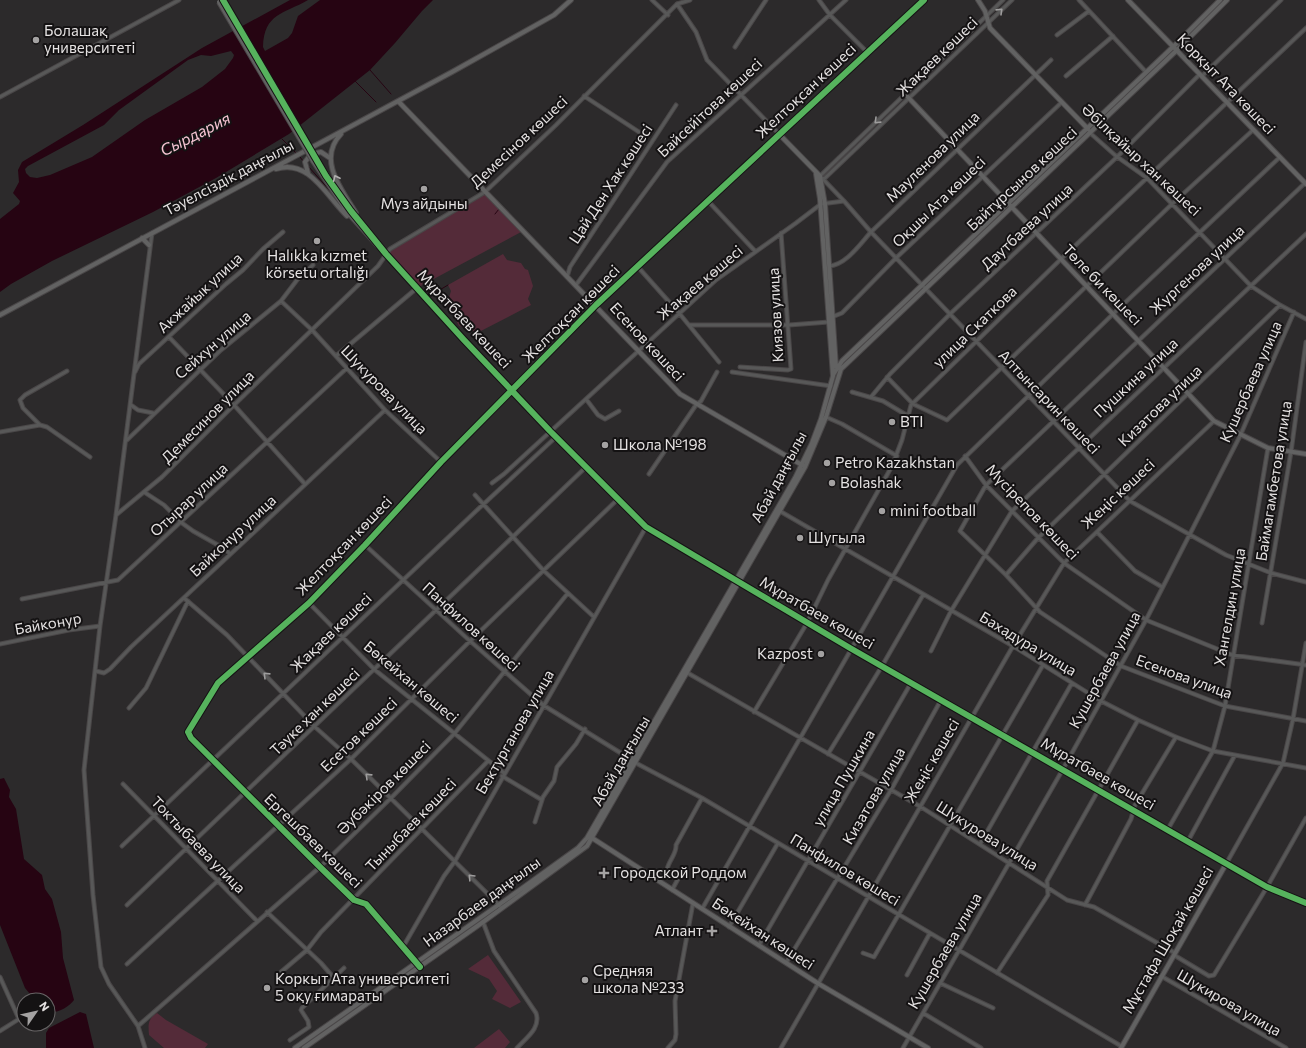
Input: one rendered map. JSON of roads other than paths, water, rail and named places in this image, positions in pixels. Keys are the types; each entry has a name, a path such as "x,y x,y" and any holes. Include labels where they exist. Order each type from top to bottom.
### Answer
{"street":[{"path":"0,97 179,0"},
{"path":"221,0 338,200 361,225"},
{"name":"Тәуелсіздік даңғылы","path":"0,315 398,101 554,15 571,0"},
{"path":"652,0 668,15"},
{"path":"678,0 677,4 696,32 705,57 818,175"},
{"path":"677,4 690,0"},
{"path":"735,47 766,0"},
{"path":"819,0 830,15 867,52"},
{"name":"Байсейітова көшесі","path":"576,285 667,162 846,0"},
{"name":"Желтоқсан көшесі","path":"188,732 218,683 309,603 366,545 441,462 596,305 924,0"},
{"name":"Әбілқайыр хан көшесі","path":"978,0 990,28 1088,129 1117,157 1148,178 1251,286 1280,305 1306,318"},
{"name":"Жақаев көшесі","path":"818,175 1003,0"},
{"name":"Жақаев көшесі","path":"824,179 1012,0"},
{"path":"1078,0 1146,72"},
{"name":"Қорқыт Ата көшесі","path":"1128,0 1306,184"},
{"name":"Даутбаева улица","path":"871,397 887,378 950,314 1281,0"},
{"name":"Байтұрсынов көшесі","path":"1088,129 1175,48 1222,1"},
{"name":"Демесінов көшесі","path":"313,331 378,266 390,249 485,192 668,15 677,4"},
{"path":"1057,35 1089,11"},
{"name":"улица Скаткова","path":"754,712 807,623 897,456 908,416 913,404 1061,259 1228,104 1306,28"},
{"path":"1066,76 1113,36"},
{"name":"Байтұрсынов көшесі","path":"835,377 844,366 923,287 1146,72 1175,48"},
{"name":"Мауленова улица","path":"829,266 835,266 842,262 871,232 1051,60"},
{"name":"Төле би көшесі","path":"905,94 1214,421 1268,448 1306,454"},
{"path":"584,96 639,132"},
{"name":"Есенов көшесі","path":"398,101 680,394 696,405 803,466"},
{"name":"Оқшы Ата көшесі","path":"832,317 842,314 896,258 1062,102"},
{"name":"Цай Ден Хак көшесі","path":"567,276 570,268 676,105"},
{"path":"344,130 333,143 330,158 338,182 361,225"},
{"path":"887,378 913,404 947,420 1172,204 1253,130"},
{"path":"311,177 305,166 308,156 314,152 321,152 330,158"},
{"path":"702,909 891,577 954,471 965,456 1280,157"},
{"path":"266,172 280,167 292,166 303,171 311,177 341,210 361,225"},
{"name":"Алтынсарин көшесі","path":"818,175 824,179 844,200 871,232 923,287 1130,501 1226,555 1271,573 1306,582"},
{"name":"Абай даңғылы","path":"635,762 803,466 824,419 836,368 829,266 823,204 818,175"},
{"name":"Жургенова улица","path":"960,530 986,485 1306,184"},
{"path":"823,204 844,200"},
{"path":"708,201 756,250"},
{"name":"Жақаев көшесі","path":"492,483 504,474 716,280 756,250 823,204"},
{"name":"Абай даңғылы","path":"823,204 829,322 835,377 831,386 824,419"},
{"name":"Мұратбаев көшесі","path":"361,225 417,288 556,438 646,527 850,648 1134,809 1226,864 1267,887 1306,903"},
{"name":"Акжайык улица","path":"134,373 139,364 283,232"},
{"path":"145,1048 138,1026 109,984 101,967 98,953 84,770 100,626 126,441 149,245 152,233"},
{"name":"Киязов улица","path":"740,367 790,370 789,325 781,233"},
{"name":"Пушкина улица","path":"931,651 951,611 1012,511 1078,447 1306,234"},
{"path":"142,238 149,245"},
{"name":"Сейхун улица","path":"126,441 153,413 200,369 281,301 297,280 313,265"},
{"path":"638,267 679,313 719,362"},
{"name":"Байтұрсынов көшесі","path":"836,368 847,356 923,287"},
{"path":"336,356 417,288"},
{"name":"Шукурова улица","path":"281,301 313,331 385,410 441,462"},
{"name":"Кизатова улица","path":"1006,575 1038,538 1280,305"},
{"name":"Кушербаева улица","path":"903,1048 1063,769 1146,620 1241,435 1294,312"},
{"path":"689,325 789,325 829,322"},
{"name":"Демесинов улица","path":"116,515 162,477 234,405 313,331"},
{"path":"168,337 234,405 305,484"},
{"name":"Баймагамбетова улица","path":"1262,623 1291,452 1292,435 1306,342"},
{"path":"835,354 839,359 847,356"},
{"name":"Отырар улица","path":"22,599 106,581 118,580 182,523 347,368"},
{"path":"40,425 23,408 20,400 25,394 67,371"},
{"path":"649,474 696,405 701,401 717,372"},
{"path":"732,372 831,386"},
{"path":"852,392 883,402 908,416"},
{"path":"586,399 598,415 605,419 619,411"},
{"path":"130,405 138,410 153,413"},
{"name":"Байконур улица","path":"96,671 104,673 110,669 230,554 385,410"},
{"path":"824,419 842,424 897,456"},
{"name":"Жеңіс көшесі","path":"781,1048 1013,646 1064,563 1214,421"},
{"path":"0,432 40,425 47,427 90,457"},
{"name":"Жақаев көшесі","path":"122,846 483,504 556,438"},
{"name":"Хангелдин улица","path":"1168,830 1213,751 1225,706 1232,655 1268,448"},
{"name":"Мүсірепов көшесі","path":"965,456 986,485 1064,563 1146,620 1232,655 1304,664"},
{"name":"Тәуке хан көшесі","path":"127,905 315,728 586,467"},
{"path":"144,492 164,505 182,523 225,549 230,554"},
{"path":"474,495 543,570 594,617"},
{"name":"Есетов көшесі","path":"127,964 352,760 470,641 618,499"},
{"name":"Бахадура улица","path":"778,510 922,595 1013,646 1101,701 1138,720 1213,751 1306,768"},
{"name":"Бектурганова улица","path":"403,947 444,876 455,861 646,527"},
{"name":"Есенова улица","path":"960,530 1006,575 1036,608 1121,666 1225,706 1306,721"},
{"path":"1097,532 1135,572 1162,587"},
{"name":"Панфилов көшесі","path":"366,545 470,641 543,705 585,729 635,762 702,798 1121,1047"},
{"name":"Абай даңғылы","path":"635,762 737,581"},
{"name":"Әубәкіров көшесі","path":"138,1026 320,867 391,798 454,734 568,593"},
{"path":"828,754 882,666 922,595"},
{"path":"184,598 226,635 284,693 315,728 352,760 502,908"},
{"path":"129,708 146,688 188,601"},
{"name":"Бөкейхан көшесі","path":"309,603 375,670 410,700 488,760 503,775 542,800"},
{"name":"Байконур","path":"0,644 46,634 100,626"},
{"name":"Мұстафа Шоқай көшесі","path":"1121,1047 1283,763 1294,719 1304,664 1306,643"},
{"path":"863,953 874,958 1043,665"},
{"name":"Шукурова улица","path":"686,672 921,807 1067,900 1094,907 1209,976 1214,975 1267,887 1306,818"},
{"name":"улица Пушкина","path":"759,945 911,683"},
{"path":"980,844 1072,683"},
{"name":"Кизатова улица","path":"786,963 891,790 941,700"},
{"path":"997,973 1048,895 1046,881 1138,720"},
{"path":"535,822 542,800 554,781 557,767 585,729"},
{"name":"Ергешбаев көшесі","path":"188,732 191,738 245,794 354,900 366,904 419,965"},
{"path":"1085,905 1131,819 1134,809 1176,737"},
{"path":"1188,841 1235,755"},
{"name":"Тыныбаев көшесі","path":"281,972 307,950 321,932 354,900 488,760"},
{"name":"Назарбаев даңғылы","path":"304,1048 578,848 590,836 635,762"},
{"name":"Токтыбаева улица","path":"123,784 257,921"},
{"path":"672,890 678,879 667,870 668,866 677,850 676,845 702,798"},
{"name":"Бөкейхан көшесі","path":"590,836 819,984 928,1048"},
{"name":"Назарбаев даңғылы","path":"295,1048 483,922 578,853 588,844 590,836"},
{"path":"729,927 778,843"},
{"path":"668,1048 674,1040 676,1034 675,1001 693,903"},
{"path":"267,912 333,977"},
{"path":"483,922 494,951 536,1012 538,1019 533,1031 517,1048"},
{"path":"907,975 930,933"},
{"path":"290,1040 309,1027 308,1021 301,1010 302,1008 344,968"},
{"name":"Шукирова улица","path":"1162,976 1286,1048"},
{"path":"0,977 19,1018 0,1031"},
{"path":"940,983 993,1008"},
{"path":"923,1013 981,1048"}],"water":[{"name":"Сырдария","path":"290,0 308,0 283,12 271,21 264,36 263,47 265,51 288,38 292,33 298,16 320,0 433,0 370,70 289,134 216,178 153,212 52,261 11,284 0,292 0,219 19,204 20,201 13,193 19,182 18,170 22,162 83,125 202,48","holes":["231,51 234,55 225,69 202,87 145,120 92,157 50,175 37,178 30,177 26,173 25,169 28,166 104,125 119,110 188,60 201,55 211,56"]},
{"path":"4,778 10,790 9,797 16,809 24,859 42,875 45,889 52,899 61,932 63,958 74,1000 66,1007 56,1012 56,992 28,992 25,988 0,925 0,779"},
{"path":"80,1012 86,1014 94,1048 46,1048 46,1033 56,1032 56,1024"}],"waterway":[{"path":"370,70 391,94"},
{"path":"355,81 376,102"},
{"path":"282,139 296,153"},
{"path":"432,139 449,158"},
{"path":"300,157 303,161"},
{"path":"308,166 331,192"},
{"path":"489,199 499,209 495,214"},
{"path":"427,296 428,297 448,285"}],"place":[{"name":"Болашақ университеті","path":"36,40"},
{"name":"Муз айдыны","path":"424,189"},
{"name":"Halıkka kızmet körsetu ortalığı","path":"317,241"},
{"name":"BTI","path":"892,422"},
{"name":"Школа №198","path":"605,445"},
{"name":"Petro Kazakhstan","path":"827,463"},
{"name":"Bolashak","path":"832,483"},
{"name":"mini football","path":"882,511"},
{"name":"Шугыла","path":"800,538"},
{"name":"Kazpost","path":"821,654"},
{"name":"Городской Роддом","path":"604,873"},
{"name":"Атлант","path":"712,931"},
{"name":"Средняя школа №233","path":"585,980"},
{"name":"Коркыт Ата университеті 5 оқу ғимараты","path":"267,988"}]}
